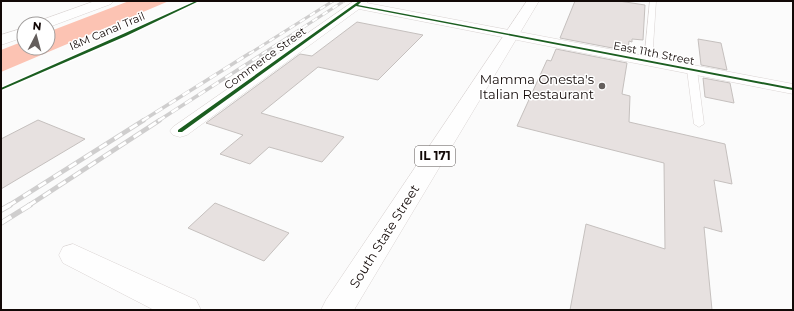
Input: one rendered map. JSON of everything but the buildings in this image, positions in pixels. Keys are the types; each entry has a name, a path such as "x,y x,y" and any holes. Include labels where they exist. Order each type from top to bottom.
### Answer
{"street":[{"path":"56,20 107,1"},
{"name":"South State Street","path":"337,310 534,1"},
{"name":"East 11th Street","path":"359,3 511,36 793,89"},
{"name":"Commerce Street","path":"180,131 359,3"},
{"path":"1,40 16,35"},
{"path":"74,255 185,310"}],"lane":[{"path":"648,62 653,1"},
{"path":"692,70 699,124"}],"shaded area":[{"path":"129,1 169,1 56,49 56,29"},
{"path":"16,44 16,56 39,56 1,72 1,50"}],"railway":[{"path":"249,54 333,1"},
{"path":"262,54 344,1"},
{"path":"142,121 250,53"},
{"path":"158,121 264,53"},
{"path":"8,206 144,120"},
{"path":"28,206 160,120"},
{"path":"1,210 10,205"},
{"path":"1,223 30,205"}],"cycle path":[{"name":"I&M Canal Trail","path":"1,89 125,35 198,1"},
{"path":"180,131 360,2"},
{"path":"356,5 793,89"}],"place":[{"name":"Mamma Onesta's Italian Restaurant","path":"602,86"}]}
